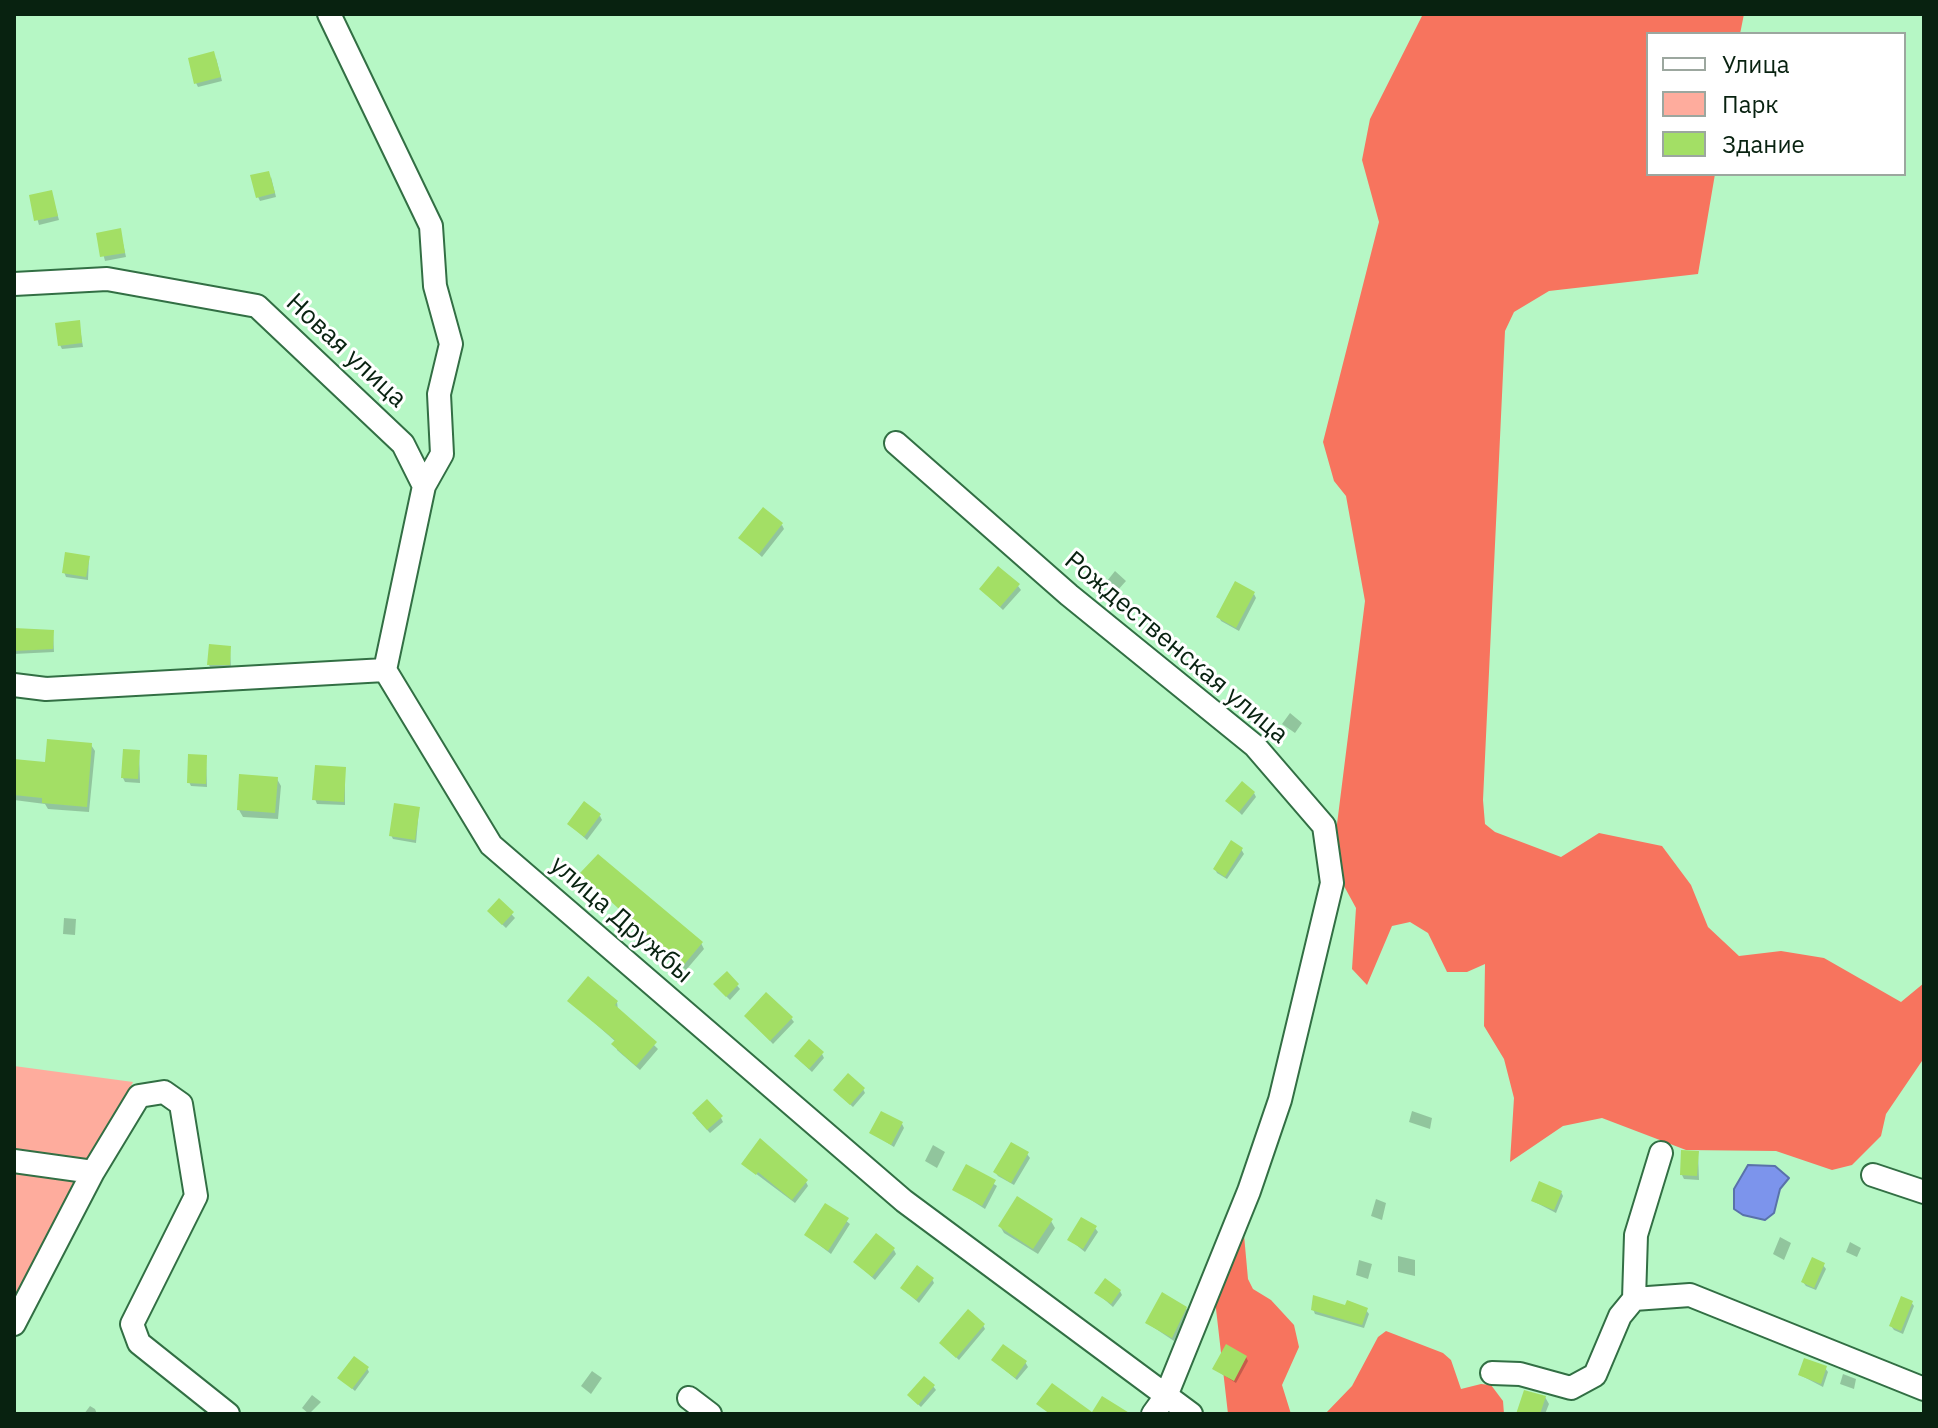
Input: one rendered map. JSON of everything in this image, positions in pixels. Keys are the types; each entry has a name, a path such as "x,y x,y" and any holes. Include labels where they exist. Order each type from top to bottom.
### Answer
{"street":[{"path":"14,685 46,689 385,670 424,486 442,454 439,394 451,344 435,286 431,226 329,14"},
{"name":"Новая улица","path":"14,284 107,279 257,306 403,444 424,486"},
{"name":"Рождественская улица","path":"896,443 1069,595 1255,746 1324,826 1332,883 1280,1100 1249,1191 1160,1405"},
{"name":"улица Дружбы","path":"385,670 491,845 904,1201 1160,1405 1191,1414"},
{"path":"14,1324 93,1172 139,1096 164,1092 181,1104 196,1196 132,1324 139,1343 228,1414"},
{"path":"1492,1373 1520,1374 1571,1388 1595,1375 1620,1316 1634,1299 1636,1235 1661,1153"},
{"path":"14,1161 93,1172"},
{"path":"1873,1175 1924,1192"},
{"path":"1634,1299 1690,1295 1924,1389"},
{"path":"689,1398 710,1414"}],"green space":[{"path":"14,1066 133,1082 14,1309"}],"shaded area":[{"path":"1423,14 1744,14 1740,32 1646,32 1646,176 1715,176 1698,274 1549,291 1514,312 1505,331 1483,800 1485,824 1495,832 1561,857 1599,833 1662,846 1691,885 1708,927 1739,956 1781,951 1824,958 1901,1002 1924,983 1924,1058 1886,1114 1881,1136 1852,1165 1832,1170 1776,1151 1686,1150 1602,1118 1563,1126 1510,1162 1514,1098 1504,1059 1484,1026 1485,964 1467,972 1447,972 1428,933 1410,922 1392,926 1367,985 1352,969 1356,908 1332,864 1365,601 1346,496 1334,481 1323,442 1379,222 1362,160 1370,119"},
{"path":"1242,1213 1248,1279 1253,1289 1271,1300 1294,1325 1299,1347 1282,1385 1291,1414 1228,1414 1211,1265"},
{"path":"1386,1331 1443,1353 1451,1360 1461,1389 1491,1385 1503,1401 1504,1414 1325,1414 1352,1386 1378,1337"}],"water":[{"path":"1748,1165 1775,1166 1789,1178 1780,1189 1774,1213 1765,1220 1743,1215 1734,1209 1734,1189"}],"building":[{"path":"214,51 221,77 194,84 188,58"},
{"path":"269,171 275,193 256,198 250,175"},
{"path":"52,190 58,216 34,221 29,195"},
{"path":"121,228 125,253 100,257 96,233"},
{"path":"80,320 82,343 58,346 55,323"},
{"path":"763,507 783,523 759,554 738,538"},
{"path":"65,552 90,556 86,577 62,573"},
{"path":"998,566 1020,584 1000,607 979,589"},
{"path":"1235,581 1255,592 1236,628 1216,617"},
{"path":"14,628 54,630 53,649 14,651"},
{"path":"209,644 231,646 230,665 207,665"},
{"path":"47,739 92,743 87,807 42,803 42,798 14,795 14,759 45,762"},
{"path":"123,749 140,750 138,779 121,778"},
{"path":"188,754 207,755 206,784 187,783"},
{"path":"315,765 346,767 344,802 312,800"},
{"path":"239,774 278,777 275,813 237,810"},
{"path":"1242,781 1255,792 1239,812 1225,801"},
{"path":"584,801 601,814 584,837 567,824"},
{"path":"394,803 420,807 415,840 389,836"},
{"path":"1231,840 1243,848 1225,877 1213,869"},
{"path":"598,854 703,942 682,967 580,873"},
{"path":"499,898 514,912 502,925 487,911"},
{"path":"727,971 739,984 726,997 713,984"},
{"path":"588,976 618,1001 615,1005 657,1042 636,1066 611,1044 615,1040 567,1001"},
{"path":"766,992 793,1017 770,1041 744,1016"},
{"path":"809,1039 824,1052 809,1069 794,1056"},
{"path":"848,1073 865,1088 850,1105 833,1090"},
{"path":"707,1099 723,1116 707,1130 692,1113"},
{"path":"881,1111 903,1122 891,1145 869,1133"},
{"path":"760,1138 808,1180 792,1200 758,1172 756,1175 741,1164"},
{"path":"1011,1142 1029,1152 1011,1183 993,1172"},
{"path":"1681,1150 1699,1151 1697,1176 1680,1175"},
{"path":"966,1164 996,1180 982,1206 952,1190"},
{"path":"1539,1181 1562,1191 1554,1210 1531,1201"},
{"path":"1017,1196 1053,1219 1033,1249 998,1226"},
{"path":"825,1203 849,1218 828,1251 804,1235"},
{"path":"1081,1217 1097,1226 1083,1249 1067,1240"},
{"path":"876,1233 895,1248 872,1277 853,1262"},
{"path":"1812,1257 1825,1263 1814,1288 1801,1282"},
{"path":"917,1265 934,1278 916,1300 900,1288"},
{"path":"1105,1278 1121,1290 1111,1304 1094,1293"},
{"path":"1162,1292 1187,1307 1172,1338 1145,1323"},
{"path":"1313,1295 1345,1305 1347,1300 1368,1308 1362,1325 1311,1310"},
{"path":"1901,1296 1913,1301 1901,1331 1889,1326"},
{"path":"968,1309 985,1324 956,1358 939,1343"},
{"path":"1003,1344 1027,1361 1015,1378 991,1360"},
{"path":"1226,1344 1247,1356 1234,1381 1212,1369"},
{"path":"354,1356 369,1367 352,1389 337,1378"},
{"path":"1804,1358 1827,1366 1821,1384 1798,1375"},
{"path":"924,1376 935,1385 918,1405 907,1395"},
{"path":"1052,1383 1092,1412 1102,1396 1131,1414 1050,1414 1036,1404"},
{"path":"1524,1390 1546,1396 1540,1414 1516,1414"}]}
